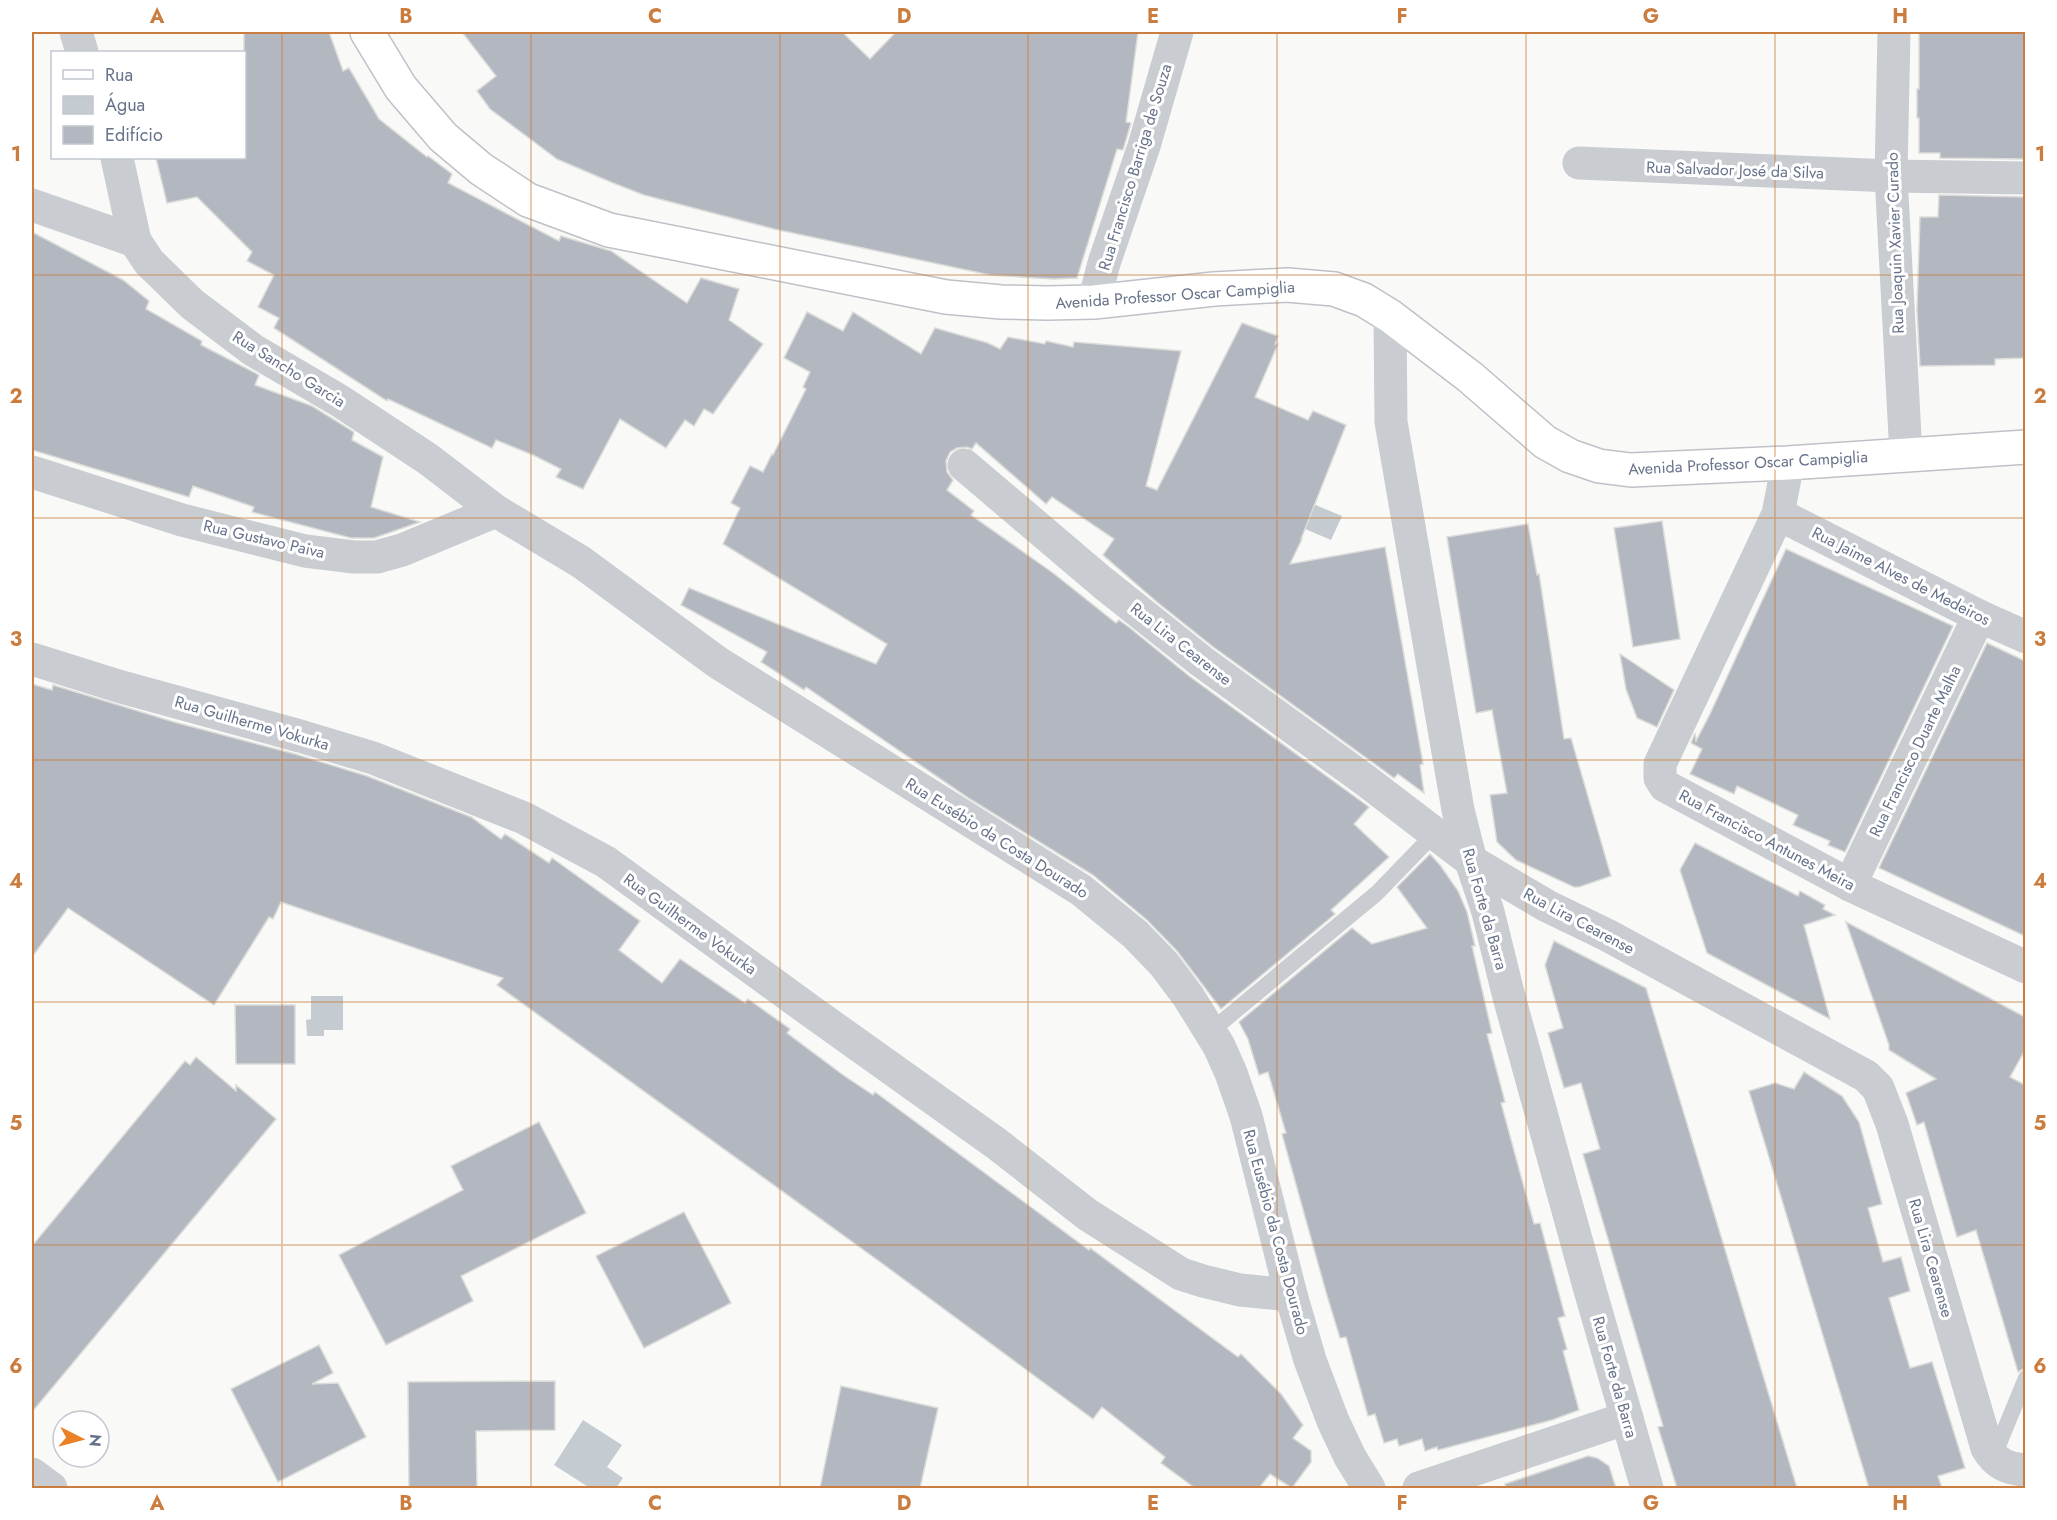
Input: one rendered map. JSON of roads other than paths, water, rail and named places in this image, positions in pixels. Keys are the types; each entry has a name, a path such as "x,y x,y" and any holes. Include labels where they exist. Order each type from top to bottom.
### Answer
{"street":[{"path":"76,32 82,51"},
{"name":"Avenida Professor Oscar Campiglia","path":"367,32 401,88 443,137 482,169 528,200 609,230 946,297 1001,302 1094,302 1214,289 1287,285 1334,289 1364,300 1389,316 1470,377 1545,442 1570,456 1599,466 1630,470 1788,463 2025,447"},
{"name":"Rua Francisco Barriga de Souza","path":"1094,302 1104,263 1144,146 1177,32"},
{"name":"Rua Joaquin Xavier Curado","path":"1894,32 1891,176 1906,455"},
{"name":"Rua Sancho Garcia","path":"117,159 135,240 149,262 192,304 253,350 340,401 428,459 496,511"},
{"name":"Rua Salvador José da Silva","path":"1579,164 1891,176 2025,178"},
{"path":"32,205 135,240"},
{"name":"Rua Forte da Barra","path":"1389,316 1391,422 1458,810 1647,1488"},
{"name":"Rua Francisco Antunes Meira","path":"1788,463 1778,514 1660,764 1660,778 1665,786 1850,885 2025,967"},
{"name":"Rua Lira Cearense","path":"964,465 1103,583 1201,661 1365,780 1471,861 1547,906 1608,935 1866,1076 1878,1088 1892,1124 1987,1448 1993,1458"},
{"name":"Rua Gustavo Paiva","path":"32,472 182,520 305,550 354,557 377,557 402,550 496,511"},
{"name":"Rua Eusébio da Costa Dourado","path":"496,511 581,562 717,662 1081,890 1135,934 1164,964 1211,1031 1231,1073 1246,1116 1291,1295 1310,1360 1332,1421 1350,1457 1370,1488"},
{"name":"Rua Jaime Alves de Medeiros","path":"1778,514 2025,637"},
{"name":"Rua Francisco Duarte Malha","path":"1850,885 1979,616"},
{"name":"Rua Guilherme Vokurka","path":"32,659 118,686 373,758 524,818 606,862 997,1144 1088,1215 1181,1274 1240,1290 1291,1295"},
{"path":"1419,1488 1627,1418"},
{"path":"1993,1458 2012,1470 2025,1470"},
{"path":"32,1474 51,1488"}],"lane":[{"path":"1211,1031 1377,892 1435,833"},
{"path":"1993,1458 2025,1378"}],"water":[{"path":"1294,496 1342,516 1331,540 1284,520"},
{"path":"311,996 343,996 343,1030 324,1030 324,1036 307,1036 306,1020 311,1019"},
{"path":"583,1420 622,1445 607,1467 623,1478 616,1488 590,1488 554,1465"}]}
